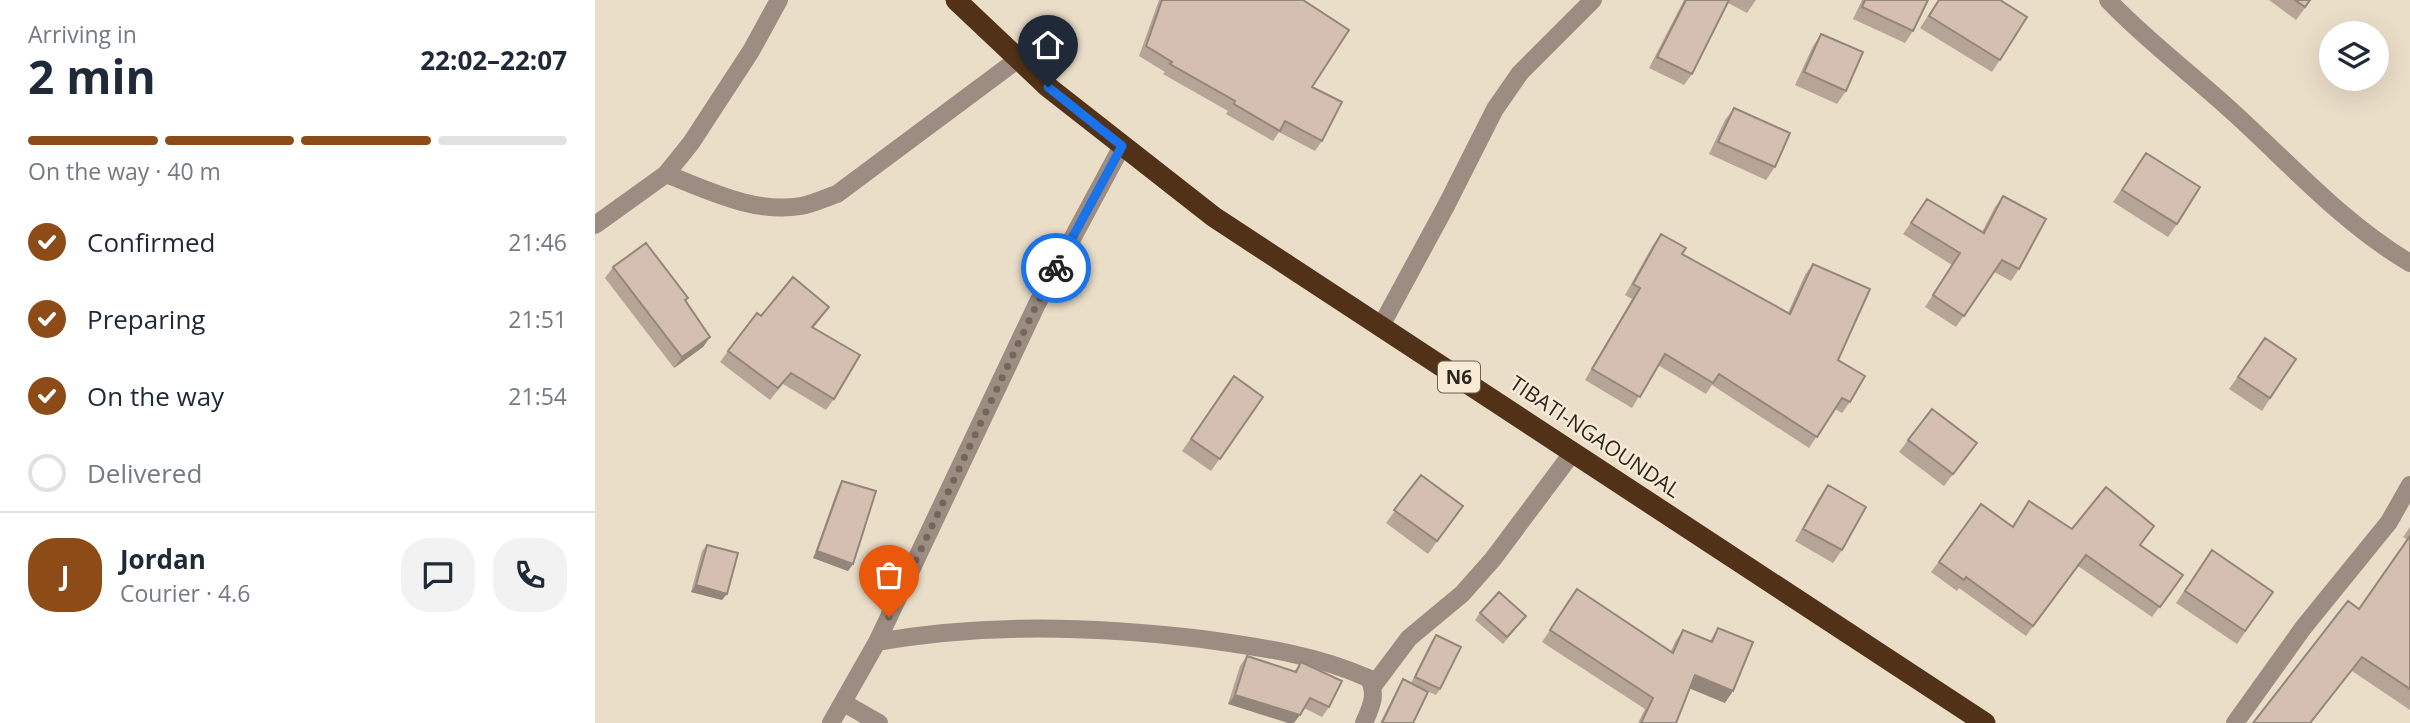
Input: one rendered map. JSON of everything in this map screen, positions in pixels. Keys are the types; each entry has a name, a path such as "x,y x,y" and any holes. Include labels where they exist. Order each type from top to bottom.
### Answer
{"highway":[{"name":"TIBATI-NGAOUNDAL","path":"956,0 1017,60 1214,217 1985,723"}],"street":[{"path":"595,225 666,174 711,114 779,0"},
{"path":"1381,326 1495,109 1520,73 1593,0"},
{"path":"2108,0 2133,26 2237,115 2314,191 2410,263"},
{"path":"666,174 744,203 774,208 802,206 837,194 1017,60"},
{"path":"831,723 845,703 877,642 1037,304 1122,146"},
{"path":"1364,723 1372,706 1373,686 1409,638 1462,594 1493,559 1573,452"},
{"path":"2235,723 2303,628 2389,522 2410,485"},
{"path":"877,642 930,633 982,630 1059,627 1139,631 1263,647 1310,657 1368,678 1373,686"},
{"path":"845,703 879,723"}],"building":[{"path":"1162,0 1303,0 1349,30 1312,87 1342,102 1322,141 1285,121 1280,131 1234,104 1235,101 1170,64 1172,62 1146,46"},
{"path":"1686,0 1729,0 1692,74 1657,57"},
{"path":"1865,0 1928,0 1913,31 1862,7"},
{"path":"1939,0 2000,0 2027,17 2000,60 1929,16"},
{"path":"2295,0 2310,0 2305,7"},
{"path":"1821,34 1863,52 1846,91 1804,72"},
{"path":"1734,108 1790,133 1775,167 1718,142"},
{"path":"2146,153 2200,187 2177,224 2122,190"},
{"path":"2003,196 2046,219 2019,269 2002,260 1964,316 1933,295 1960,253 1911,223 1927,199 1984,233"},
{"path":"1661,234 1686,248 1682,254 1790,314 1813,264 1870,289 1838,360 1865,376 1850,402 1842,398 1817,437 1719,374 1713,383 1665,354 1640,397 1592,369 1640,288 1633,284"},
{"path":"646,243 688,298 685,300 710,337 682,357 613,267"},
{"path":"793,277 829,307 812,327 860,355 834,399 791,373 778,388 728,351 757,313 761,316"},
{"path":"2265,338 2296,359 2270,398 2238,377"},
{"path":"1234,376 1263,397 1220,459 1191,439"},
{"path":"1932,409 1977,443 1953,474 1908,440"},
{"path":"1421,475 1463,506 1437,541 1394,510"},
{"path":"842,481 876,491 853,564 817,551"},
{"path":"1828,485 1866,507 1842,550 1803,529"},
{"path":"2106,487 2154,526 2140,545 2183,575 2160,607 2086,555 2033,626 1966,577 1964,580 1939,562 1981,504 2013,527 2029,501 2072,529"},
{"path":"2410,536 2410,689 2362,657 2310,723 2253,723 2348,601 2359,609"},
{"path":"707,545 738,553 727,594 696,585"},
{"path":"2212,550 2273,592 2245,631 2185,591"},
{"path":"1577,589 1673,653 1683,630 1712,642 1718,628 1753,642 1733,691 1695,675 1676,723 1641,723 1653,698 1550,630"},
{"path":"1499,592 1526,616 1507,637 1480,613"},
{"path":"1436,635 1461,647 1440,689 1415,677"},
{"path":"1247,656 1296,672 1301,662 1342,681 1329,707 1310,698 1300,715 1235,695"},
{"path":"1403,679 1428,692 1413,723 1382,723"}],"way so far":[{"path":"889,617 1056,268"}],"route":[{"path":"1048,87 1122,146 1056,268"}]}
